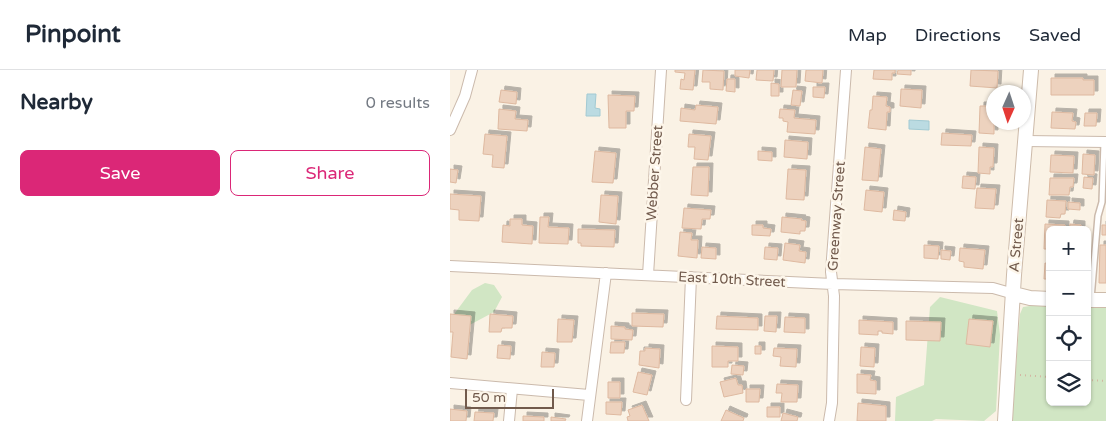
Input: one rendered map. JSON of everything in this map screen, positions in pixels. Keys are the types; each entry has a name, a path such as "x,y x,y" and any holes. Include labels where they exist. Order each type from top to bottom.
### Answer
{"street":[{"path":"450,130 465,96 472,70"},
{"name":"Webber Street","path":"648,275 661,70"},
{"name":"Greenway Street","path":"829,421 832,403 833,284 831,272 846,70"},
{"name":"A Street","path":"1004,421 1014,294 1013,284 1031,70"},
{"path":"1025,141 1105,142"},
{"name":"East 10th Street","path":"450,266 833,284 993,288 1014,294"},
{"path":"587,421 606,274"},
{"path":"686,400 692,277"},
{"path":"1014,294 1030,298 1046,299"},
{"path":"1091,300 1106,300"},
{"path":"450,383 590,395"},
{"path":"509,421 512,389"}],"lane":[{"path":"1091,281 1098,216 1102,202 1105,142"}],"path":[{"path":"1008,374 1046,377"},
{"path":"1091,380 1106,381"}],"green space":[{"path":"485,283 494,285 502,297 494,312 462,329 452,317 472,290"},
{"path":"940,297 997,311 1000,335 996,411 984,421 936,419 932,421 895,421 896,397 924,385 930,307"},
{"path":"1046,306 1046,406 1091,406 1091,306 1106,307 1106,421 1012,421 1020,314 1023,307"}],"water":[{"path":"587,94 596,94 595,108 600,109 600,116 586,116"},
{"path":"909,120 929,121 929,130 909,129"}],"building":[{"path":"675,70 695,70 693,90 680,89 681,79 684,80 685,73 675,72"},
{"path":"703,70 724,71 723,90 710,89 710,82 702,82"},
{"path":"735,70 750,70 749,78 735,76"},
{"path":"757,70 774,70 773,81 756,80"},
{"path":"782,70 797,70 796,87 781,87"},
{"path":"806,70 823,70 822,83 805,81"},
{"path":"874,70 895,70 895,73 892,73 892,80 873,79"},
{"path":"898,70 911,70 911,75 897,74"},
{"path":"971,70 998,71 997,85 986,85 986,87 970,86"},
{"path":"1051,78 1094,80 1094,95 1051,95"},
{"path":"727,79 735,79 735,92 726,91"},
{"path":"771,83 779,84 779,96 771,96"},
{"path":"813,87 825,87 824,98 813,97"},
{"path":"901,89 922,90 921,108 900,106"},
{"path":"501,90 517,92 516,104 499,102"},
{"path":"793,90 802,91 800,106 791,105"},
{"path":"608,95 635,96 634,111 626,111 626,128 609,128"},
{"path":"873,96 887,97 886,106 890,107 890,112 887,112 886,130 868,128"},
{"path":"696,105 718,107 716,124 680,121 681,108 695,110"},
{"path":"980,106 986,106 986,130 994,130 994,134 979,133"},
{"path":"499,109 516,111 515,119 528,120 527,131 498,129"},
{"path":"780,109 795,110 794,118 816,120 815,134 787,132 788,122 783,121 783,118 779,118"},
{"path":"1052,112 1073,113 1072,121 1076,122 1075,129 1051,128"},
{"path":"1085,113 1097,113 1096,126 1084,126"},
{"path":"942,133 972,135 971,146 941,145"},
{"path":"485,134 507,136 504,168 492,167 493,155 483,154"},
{"path":"689,134 711,136 708,160 694,159 695,147 688,147"},
{"path":"785,140 808,142 807,159 784,157"},
{"path":"865,147 881,149 878,181 862,180"},
{"path":"979,147 994,148 993,167 990,167 990,174 978,173"},
{"path":"595,151 616,153 613,183 592,182"},
{"path":"758,151 772,152 772,161 758,160"},
{"path":"1083,154 1095,155 1094,175 1082,174"},
{"path":"1051,155 1074,156 1073,173 1050,172"},
{"path":"693,167 709,167 708,196 691,195"},
{"path":"450,169 458,170 456,183 450,182"},
{"path":"788,169 806,170 804,200 786,199"},
{"path":"963,176 976,177 975,189 962,188"},
{"path":"1084,177 1093,178 1092,189 1083,188"},
{"path":"1050,178 1074,178 1073,187 1070,187 1069,195 1049,195"},
{"path":"977,188 996,189 994,209 975,208"},
{"path":"866,190 884,192 882,212 864,210"},
{"path":"450,194 481,196 479,221 459,220 459,210 450,209"},
{"path":"601,195 618,196 616,224 599,222"},
{"path":"1047,200 1066,201 1065,214 1061,214 1060,218 1046,217"},
{"path":"1068,202 1080,203 1080,210 1068,209"},
{"path":"684,208 711,210 710,219 702,219 701,229 682,228"},
{"path":"894,210 906,212 905,221 893,220"},
{"path":"540,217 549,217 548,227 569,228 568,244 539,243"},
{"path":"782,217 806,221 805,231 800,231 800,234 781,232"},
{"path":"510,219 522,219 522,225 533,226 532,244 502,242 503,225 510,226"},
{"path":"1045,224 1065,225 1046,226 1046,249 1044,249"},
{"path":"1070,224 1081,225 1081,226 1070,226"},
{"path":"752,225 763,225 763,228 771,229 770,236 752,235"},
{"path":"1102,225 1106,225 1106,235 1102,235"},
{"path":"578,229 615,230 614,247 581,246 581,243 578,243"},
{"path":"680,232 692,233 691,240 698,240 697,258 678,256"},
{"path":"785,243 800,245 799,251 806,252 805,263 783,260"},
{"path":"924,245 939,246 938,259 924,258"},
{"path":"1100,245 1106,245 1106,283 1099,283"},
{"path":"702,247 716,248 716,259 701,258"},
{"path":"765,247 778,248 777,260 764,259"},
{"path":"960,248 985,250 983,269 964,267 964,262 959,261"},
{"path":"941,250 951,251 950,260 941,259"},
{"path":"1045,263 1046,279 1044,279"},
{"path":"632,313 664,314 663,327 632,326"},
{"path":"450,314 471,316 467,359 451,357 453,332 450,332"},
{"path":"490,314 513,316 512,328 502,328 501,332 489,332"},
{"path":"717,316 758,318 758,330 716,329"},
{"path":"765,316 777,316 776,332 764,331"},
{"path":"785,317 805,318 805,333 784,332"},
{"path":"558,319 574,320 572,342 557,342"},
{"path":"969,319 993,321 990,347 966,344"},
{"path":"859,320 893,322 893,334 878,331 878,335 859,334"},
{"path":"906,321 941,322 940,341 906,340"},
{"path":"611,326 625,327 625,329 633,330 632,340 611,339"},
{"path":"611,342 625,342 624,353 610,353"},
{"path":"498,345 511,346 510,359 497,358"},
{"path":"712,346 738,347 738,361 728,361 728,367 712,367"},
{"path":"755,346 761,346 761,354 755,354"},
{"path":"861,347 875,348 874,367 860,366"},
{"path":"645,348 660,349 659,368 639,365 640,351 645,351"},
{"path":"774,348 797,349 796,367 780,366 781,357 773,356"},
{"path":"542,352 555,353 554,367 541,367"},
{"path":"732,365 744,366 743,375 731,374"},
{"path":"638,372 652,375 647,395 633,392"},
{"path":"857,374 871,375 870,380 876,381 876,394 857,393"},
{"path":"736,378 738,385 742,385 743,393 724,397 720,382"},
{"path":"608,382 620,382 620,398 608,398"},
{"path":"777,384 798,385 797,402 781,402 782,393 776,393"},
{"path":"746,389 760,389 759,402 746,402"},
{"path":"606,402 622,402 621,415 606,414"},
{"path":"858,403 886,406 886,421 857,421"},
{"path":"642,405 649,421 628,421 627,417 630,416 628,410"},
{"path":"767,407 780,407 780,417 767,417"},
{"path":"450,409 467,411 466,421 450,421"},
{"path":"726,410 744,418 743,421 721,421"},
{"path":"475,412 494,413 493,421 474,421"},
{"path":"783,413 798,417 797,421 781,421"},
{"path":"523,416 544,417 544,421 523,421"},
{"path":"551,417 566,419 565,421 551,421"}]}
